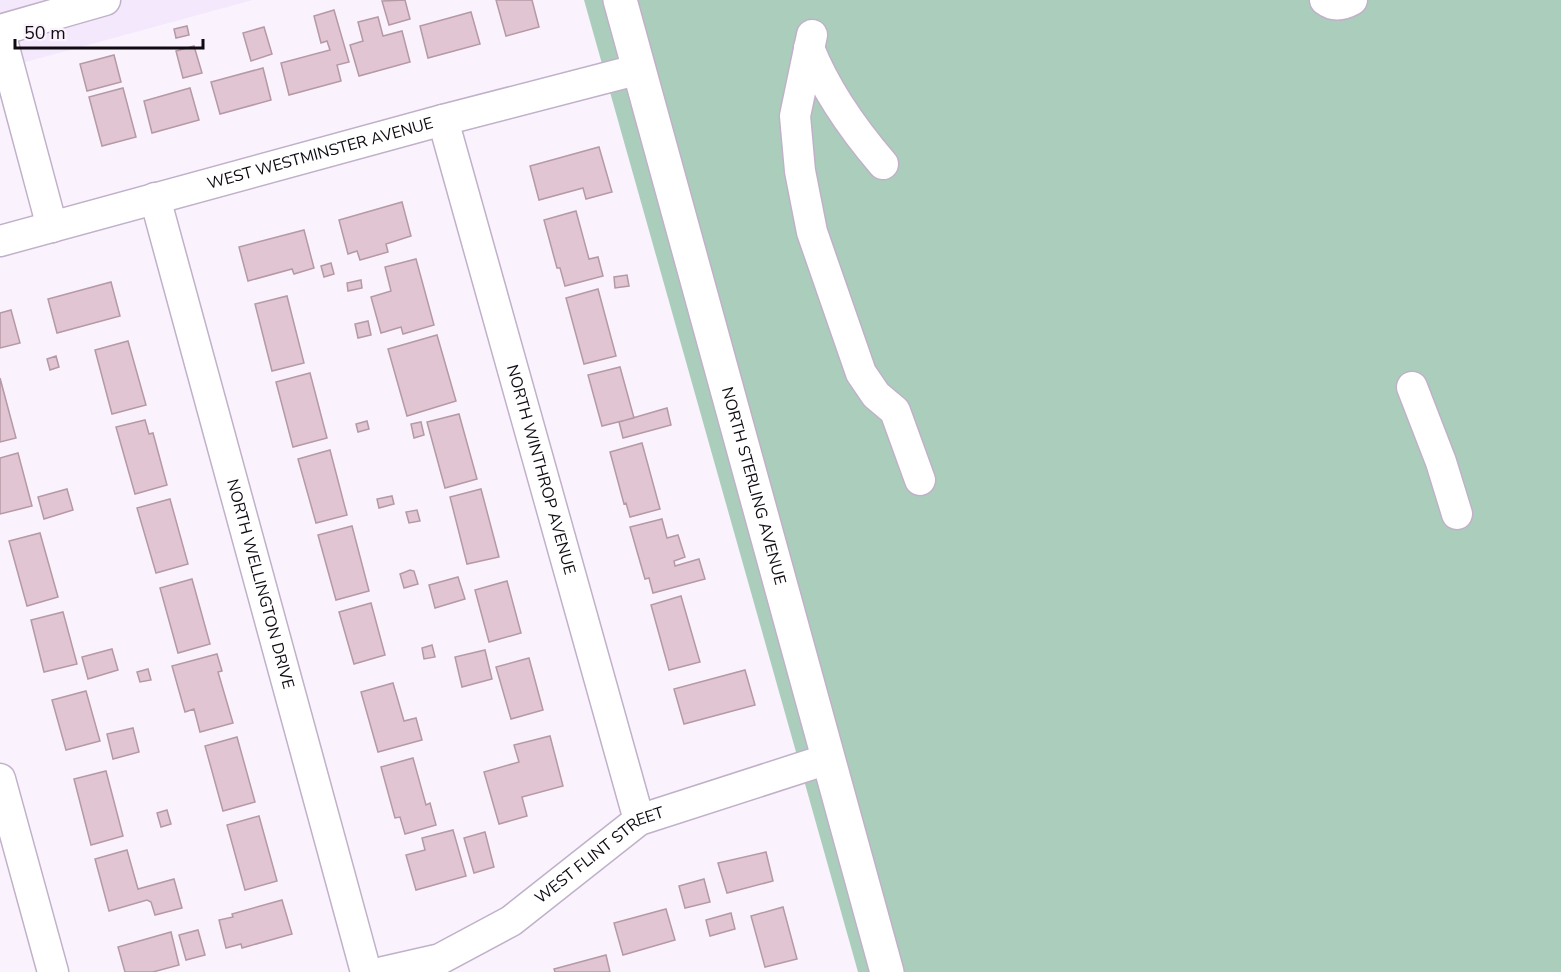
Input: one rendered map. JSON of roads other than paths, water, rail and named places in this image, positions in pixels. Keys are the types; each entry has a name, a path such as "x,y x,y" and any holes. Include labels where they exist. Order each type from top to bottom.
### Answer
{"main road":[{"name":"NORTH STERLING AVENUE","path":"620,0 887,972"}],"street":[{"path":"52,227 0,31 105,0"},
{"path":"1325,0 1341,5 1352,0"},
{"path":"883,164 842,110 816,66 811,41 795,116 800,171 812,232 861,373 876,394 895,411 920,480"},
{"name":"WEST WESTMINSTER AVENUE","path":"0,241 443,120 640,69"},
{"name":"NORTH WINTHROP AVENUE","path":"443,120 639,820"},
{"name":"NORTH WELLINGTON DRIVE","path":"155,198 366,972"},
{"path":"1412,387 1441,462 1457,514"},
{"name":"WEST FLINT STREET","path":"383,972 440,959 511,921 639,820 828,759"},
{"path":"0,779 53,972"}]}
